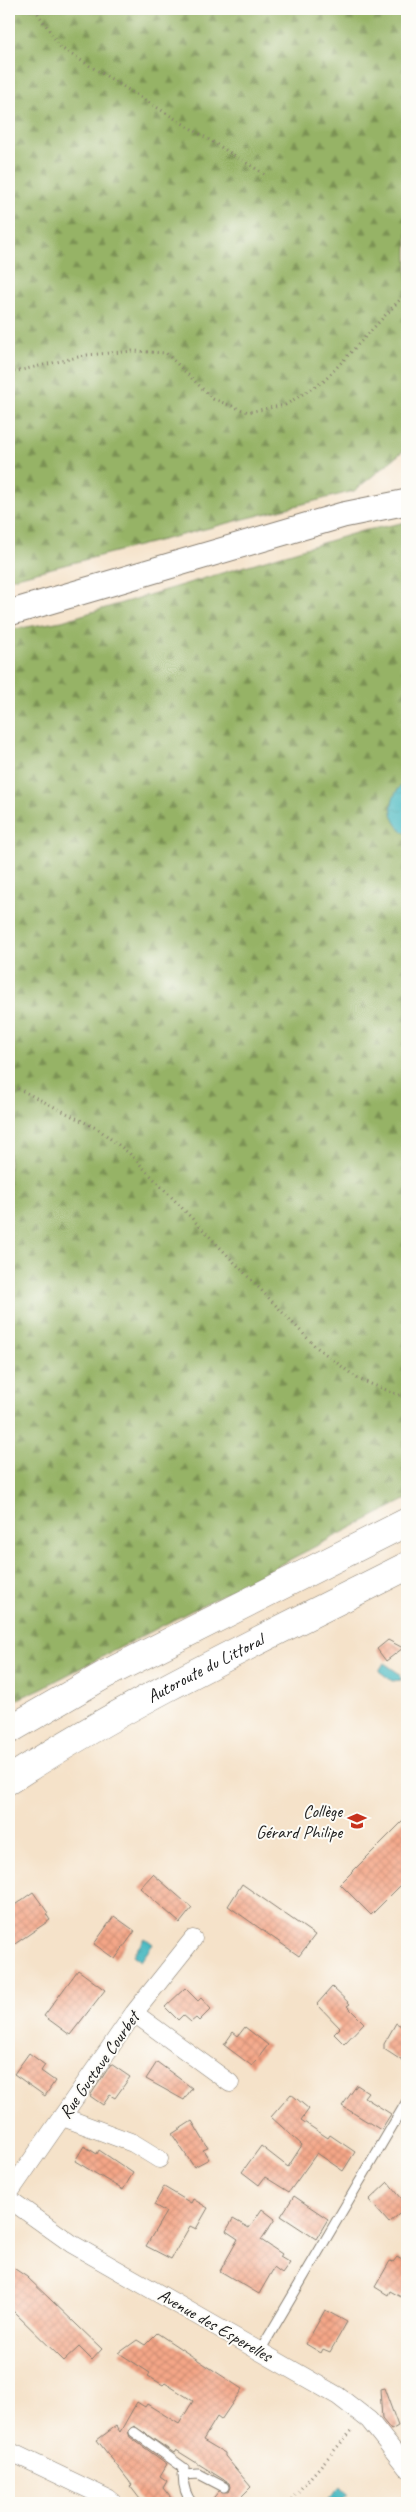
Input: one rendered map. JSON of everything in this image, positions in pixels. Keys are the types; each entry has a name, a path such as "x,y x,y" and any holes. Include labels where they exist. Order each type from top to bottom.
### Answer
{"highway":[{"path":"9,1730 106,1674 407,1522"},
{"name":"Autoroute du Littoral","path":"9,1780 100,1725 240,1650 407,1566"}],"main road":[{"path":"9,613 343,515 407,502"}],"street":[{"name":"Rue Gustave Courbet","path":"9,2193 134,2014 193,1939"},
{"path":"134,2014 230,2082"},
{"path":"63,2117 133,2143 159,2160"},
{"name":"Avenue des Esperelles","path":"9,2199 72,2244 338,2396 364,2416 407,2468"},
{"path":"9,2451 107,2498 113,2503"}],"lane":[{"path":"260,2351 407,2100"},
{"path":"134,2432 184,2468 183,2475 187,2497 192,2503"},
{"path":"183,2475 199,2474 224,2487"}],"path":[{"path":"35,9 61,48 266,175"},
{"path":"9,373 87,355 134,351 166,353 213,400 248,412 285,404 324,381 407,292"},
{"path":"9,1084 104,1134 129,1154 315,1346 358,1379 407,1398"},
{"path":"288,2503 364,2416"}],"green space":[{"path":"9,9 407,9 407,448 354,491 9,579"},
{"path":"407,522 407,1499 40,1689 9,1703 9,630 62,621 362,531"}],"water":[{"path":"407,781 407,834 395,822 392,808 396,793 400,786"},
{"path":"384,1663 400,1674 401,1680 392,1681 379,1671"},
{"path":"145,1938 153,1944 141,1961 133,1955"},
{"path":"341,2486 348,2494 339,2503 324,2503"}],"building":[{"path":"388,1640 403,1648 386,1661 377,1649"},
{"path":"407,1817 407,1879 371,1915 340,1884"},
{"path":"153,1874 192,1908 180,1923 140,1888"},
{"path":"242,1884 315,1935 299,1956 228,1906"},
{"path":"33,1892 48,1913 46,1914 50,1920 9,1948 9,1909"},
{"path":"114,1916 135,1931 115,1959 94,1944"},
{"path":"78,1970 105,1990 70,2035 44,2016"},
{"path":"332,1987 350,2004 347,2006 364,2023 344,2044 334,2034 340,2028 317,2004"},
{"path":"185,1988 198,2001 201,1998 211,2009 199,2021 196,2018 191,2022 183,2015 178,2020 165,2007"},
{"path":"396,2023 407,2029 407,2064 384,2049 384,2044"},
{"path":"245,2027 268,2045 252,2066 224,2045 233,2032 238,2036"},
{"path":"29,2053 45,2065 41,2071 55,2081 45,2096 14,2074"},
{"path":"157,2062 192,2088 184,2100 146,2079"},
{"path":"111,2064 130,2077 115,2098 110,2095 103,2105 90,2096"},
{"path":"357,2085 368,2092 364,2097 391,2114 381,2130 342,2106"},
{"path":"291,2094 309,2109 301,2120 328,2138 330,2135 355,2152 343,2171 317,2153 289,2192 265,2177 259,2185 242,2172 261,2146 288,2167 302,2145 271,2117"},
{"path":"192,2121 208,2148 203,2150 209,2159 194,2167 172,2134"},
{"path":"84,2146 97,2154 99,2150 133,2173 123,2190 75,2161"},
{"path":"388,2182 407,2205 389,2223 369,2200"},
{"path":"164,2187 191,2203 193,2199 208,2208 196,2229 190,2226 171,2259 146,2246 166,2212 154,2205"},
{"path":"294,2196 328,2219 316,2239 281,2216"},
{"path":"262,2209 275,2219 261,2240 282,2254 280,2257 290,2263 282,2274 274,2268 259,2294 220,2271 238,2239 226,2231 233,2219 249,2228"},
{"path":"397,2257 407,2263 407,2287 401,2297 390,2291 388,2295 375,2287 390,2261 393,2262"},
{"path":"9,2265 27,2277 102,2349 92,2360 79,2347 64,2361 9,2307"},
{"path":"325,2310 347,2322 330,2352 323,2349 321,2353 306,2344"},
{"path":"157,2333 242,2389 221,2420 217,2417 203,2440 225,2453 225,2456 251,2487 235,2503 209,2503 219,2491 228,2492 229,2483 176,2450 174,2453 134,2426 128,2431 130,2437 167,2464 160,2476 167,2481 163,2488 175,2503 143,2503 130,2486 132,2485 97,2440 116,2426 120,2432 137,2402 145,2407 147,2404 179,2424 193,2401 165,2383 163,2385 148,2376 150,2373 119,2353 137,2340 145,2345"},
{"path":"384,2388 398,2426 391,2430 382,2419 380,2389"}],"place":[{"name":"Collège Gérard Philipe","path":"357,1821"}]}
